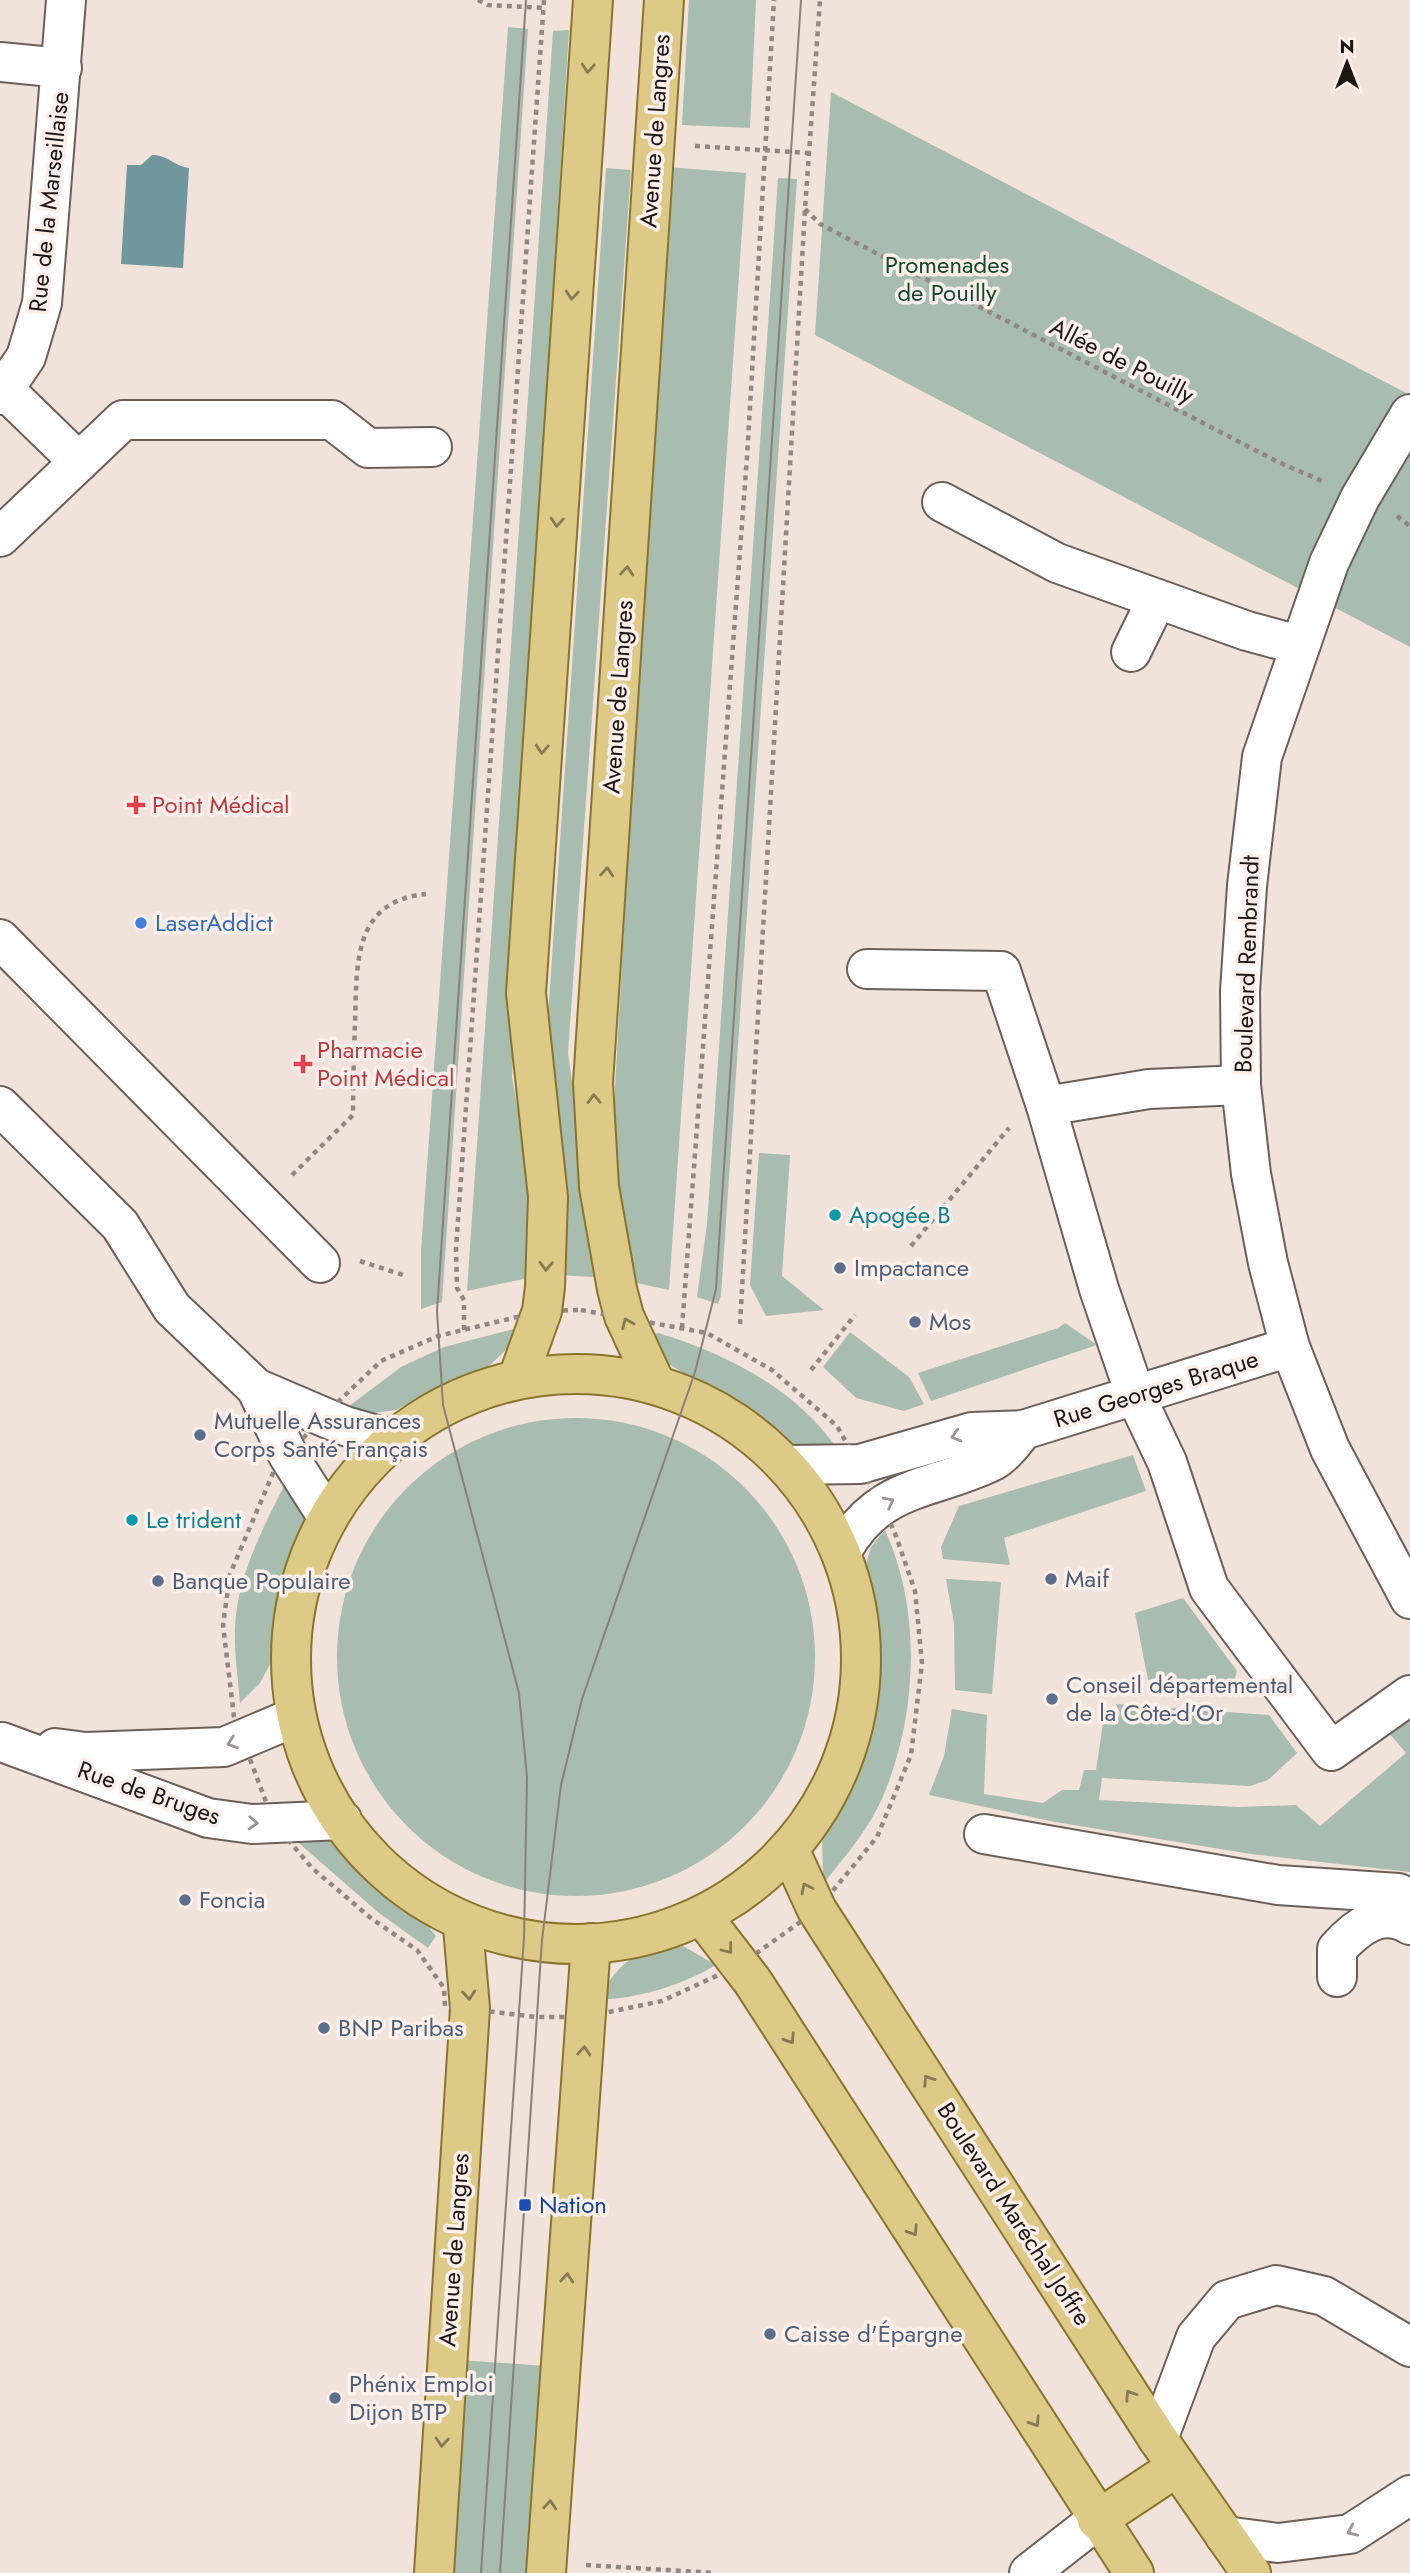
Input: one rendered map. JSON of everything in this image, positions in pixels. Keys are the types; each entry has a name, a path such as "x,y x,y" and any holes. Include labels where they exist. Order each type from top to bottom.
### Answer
{"main road":[{"path":"518,1378 542,1311 548,1197 526,993 593,0"},
{"name":"Avenue de Langres","path":"656,1385 624,1316 599,1188 593,1083 664,0"},
{"path":"597,1374 656,1385 733,1419 774,1450 819,1506 843,1549 858,1621 858,1702 843,1762 813,1819 789,1849 703,1917 651,1935 592,1943 524,1938 463,1927 403,1889 356,1845 320,1779 295,1717 292,1649 304,1572 328,1518 351,1485 394,1440 443,1405 518,1378 597,1374"},
{"name":"Boulevard Maréchal Joffre","path":"789,1849 817,1910 1168,2453 1251,2573"},
{"path":"703,1917 740,1965 1097,2520 1134,2573"},
{"name":"Avenue de Langres","path":"433,2573 470,2008 463,1927"},
{"path":"546,2568 592,1943"},
{"path":"1097,2520 1168,2453"}],"street":[{"name":"Rue de la Marseillaise","path":"2,393 26,357 42,303 66,0"},
{"path":"0,62 62,68"},
{"path":"2,393 79,462"},
{"name":"Boulevard Rembrandt","path":"1410,414 1360,498 1329,564 1262,757 1247,886 1240,991 1241,1085 1251,1174 1268,1263 1290,1347 1329,1449 1410,1599"},
{"path":"0,537 123,420 332,420 368,448 432,447"},
{"path":"942,502 1057,564 1247,631 1299,645"},
{"path":"1131,652 1157,599"},
{"path":"0,939 320,1263"},
{"path":"867,969 1001,971 1046,1106 1099,1289 1136,1397 1167,1462 1209,1588 1331,1751 1410,1695"},
{"path":"1046,1106 1149,1089 1241,1085"},
{"path":"0,1107 120,1225 172,1308 256,1388 322,1417 394,1440"},
{"name":"Rue Georges Braque","path":"786,1465 860,1464 972,1432 1023,1430 1290,1347"},
{"path":"256,1388 288,1455 328,1518"},
{"name":"Rue Georges Braque","path":"843,1549 858,1524 882,1505 995,1460 1023,1430"},
{"name":"Rue de Bruges","path":"1,1742 86,1752 224,1747 295,1717"},
{"name":"Rue de Bruges","path":"1,1742 208,1818 274,1823 342,1820"},
{"path":"984,1833 1278,1885 1398,1893 1410,1898"},
{"path":"1337,1977 1337,1949 1357,1927 1382,1917 1410,1925"},
{"path":"1168,2453 1196,2337 1227,2300 1276,2286 1324,2296 1410,2347"},
{"path":"1225,2536 1279,2543 1350,2534 1410,2495"},
{"path":"1029,2573 1097,2520"}],"path":[{"path":"478,0 488,5 543,8"},
{"path":"464,1330 464,1300 457,1288 456,1249 544,0"},
{"path":"682,1328 747,457 774,0"},
{"path":"740,1324 805,209 820,0"},
{"path":"690,146 810,153"},
{"name":"Allée de Pouilly","path":"805,209 820,224 1279,462 1391,512 1410,526"},
{"path":"263,1205 353,1115 356,966 362,939 372,920 387,906 406,896 426,894"},
{"path":"911,1246 1024,1110 1046,1106"},
{"path":"363,1261 406,1276"},
{"path":"581,1310 624,1316 707,1334 772,1370 838,1426 882,1505 915,1591 922,1663 911,1755 877,1837 817,1910 740,1965 662,2001 585,2017 536,2017 445,2006 444,1988 417,1950 372,1919 312,1868 274,1823 234,1717 223,1625 230,1574 274,1471 322,1417 381,1361 438,1336 542,1311 581,1310"},
{"path":"811,1370 855,1315"},
{"path":"546,2568 714,2573"}],"green space":[{"path":"689,0 756,0 750,128 682,125"},
{"path":"508,27 528,29 442,1302 421,1309 421,1251"},
{"path":"569,30 535,585 512,1077 526,1177 528,1278 467,1291 553,31"},
{"name":"Promenades de Pouilly","path":"831,92 1410,395 1410,647 815,335"},
{"path":"667,167 746,173 669,1290 628,1281 611,1158"},
{"path":"606,168 631,170 568,1053 599,1276 593,1277 556,1275 543,1090"},
{"path":"778,178 797,179 721,1295 718,1304 697,1297 707,1224"},
{"path":"759,1153 790,1155 782,1276 824,1310 766,1316 750,1285"},
{"path":"1065,1323 1097,1345 931,1401 918,1373 1058,1328"},
{"path":"514,1329 508,1348 483,1372 451,1380 396,1410 351,1416 341,1412 401,1367 444,1347"},
{"path":"850,1332 909,1377 924,1404 904,1411 856,1398 823,1367"},
{"path":"658,1333 709,1352 758,1376 802,1409 838,1450 794,1447 782,1440 733,1403 662,1360 644,1336"},
{"path":"576,1418 623,1422 668,1436 709,1458 745,1488 775,1524 797,1565 811,1610 815,1657 811,1704 797,1749 775,1790 745,1826 709,1856 668,1878 623,1892 576,1896 529,1892 484,1878 443,1856 407,1826 377,1790 355,1749 341,1704 337,1657 341,1610 355,1565 377,1524 407,1488 443,1458 484,1436 529,1422"},
{"path":"1133,1455 1146,1491 1004,1538 1010,1565 943,1559 941,1547 959,1506"},
{"path":"285,1484 308,1514 286,1583 279,1647 260,1683 240,1703 235,1636 237,1608 252,1553"},
{"path":"885,1530 897,1562 910,1631 911,1666 902,1736 881,1801 855,1844 823,1884 822,1829 854,1767 871,1673 871,1628 864,1571 871,1547"},
{"path":"946,1579 1001,1582 992,1694 955,1690 954,1624"},
{"path":"1183,1598 1237,1671 1234,1681 1217,1685 1148,1680 1135,1613"},
{"path":"1116,1704 1269,1715 1297,1753 1268,1780 1250,1786 1102,1778 1099,1800 1239,1807 1296,1805 1320,1826 1406,1753 1382,1725 1410,1707 1410,1872 1251,1854 1055,1822 929,1795 944,1756 952,1709 987,1715 984,1794 1043,1803 1062,1790 1079,1790 1084,1770 1096,1770 1103,1724 1115,1724 1120,1713"},
{"path":"320,1836 340,1846 429,1927 436,1936 428,1948 379,1913 293,1838"},
{"path":"683,1946 716,1965 659,1990 598,2000 615,1974 632,1959 654,1950"},
{"path":"460,2360 546,2366 532,2573 446,2573"}],"water":[{"path":"152,155 189,168 183,268 121,264 127,165 141,165"}],"tram line":[{"path":"481,2573 524,1938 527,1777 519,1693 443,1405 437,1311 526,0"},
{"path":"500,2573 542,1940 561,1785 582,1699 695,1372 716,1289 801,0"}],"place":[{"name":"Point Médical","path":"136,805"},
{"name":"LaserAddict","path":"141,923"},
{"name":"Pharmacie Point Médical","path":"303,1064"},
{"name":"Apogée B","path":"835,1215"},
{"name":"Impactance","path":"840,1268"},
{"name":"Mos","path":"915,1322"},
{"name":"Mutuelle Assurances Corps Santé Français","path":"200,1435"},
{"name":"Le trident","path":"132,1520"},
{"name":"Maif","path":"1051,1579"},
{"name":"Banque Populaire","path":"158,1581"},
{"name":"Conseil départemental de la Côte-d'Or","path":"1052,1699"},
{"name":"Foncia","path":"185,1900"},
{"name":"BNP Paribas","path":"324,2028"},
{"name":"Nation","path":"525,2205"},
{"name":"Caisse d'Épargne","path":"770,2334"},
{"name":"Phénix Emploi Dijon BTP","path":"335,2398"}]}
